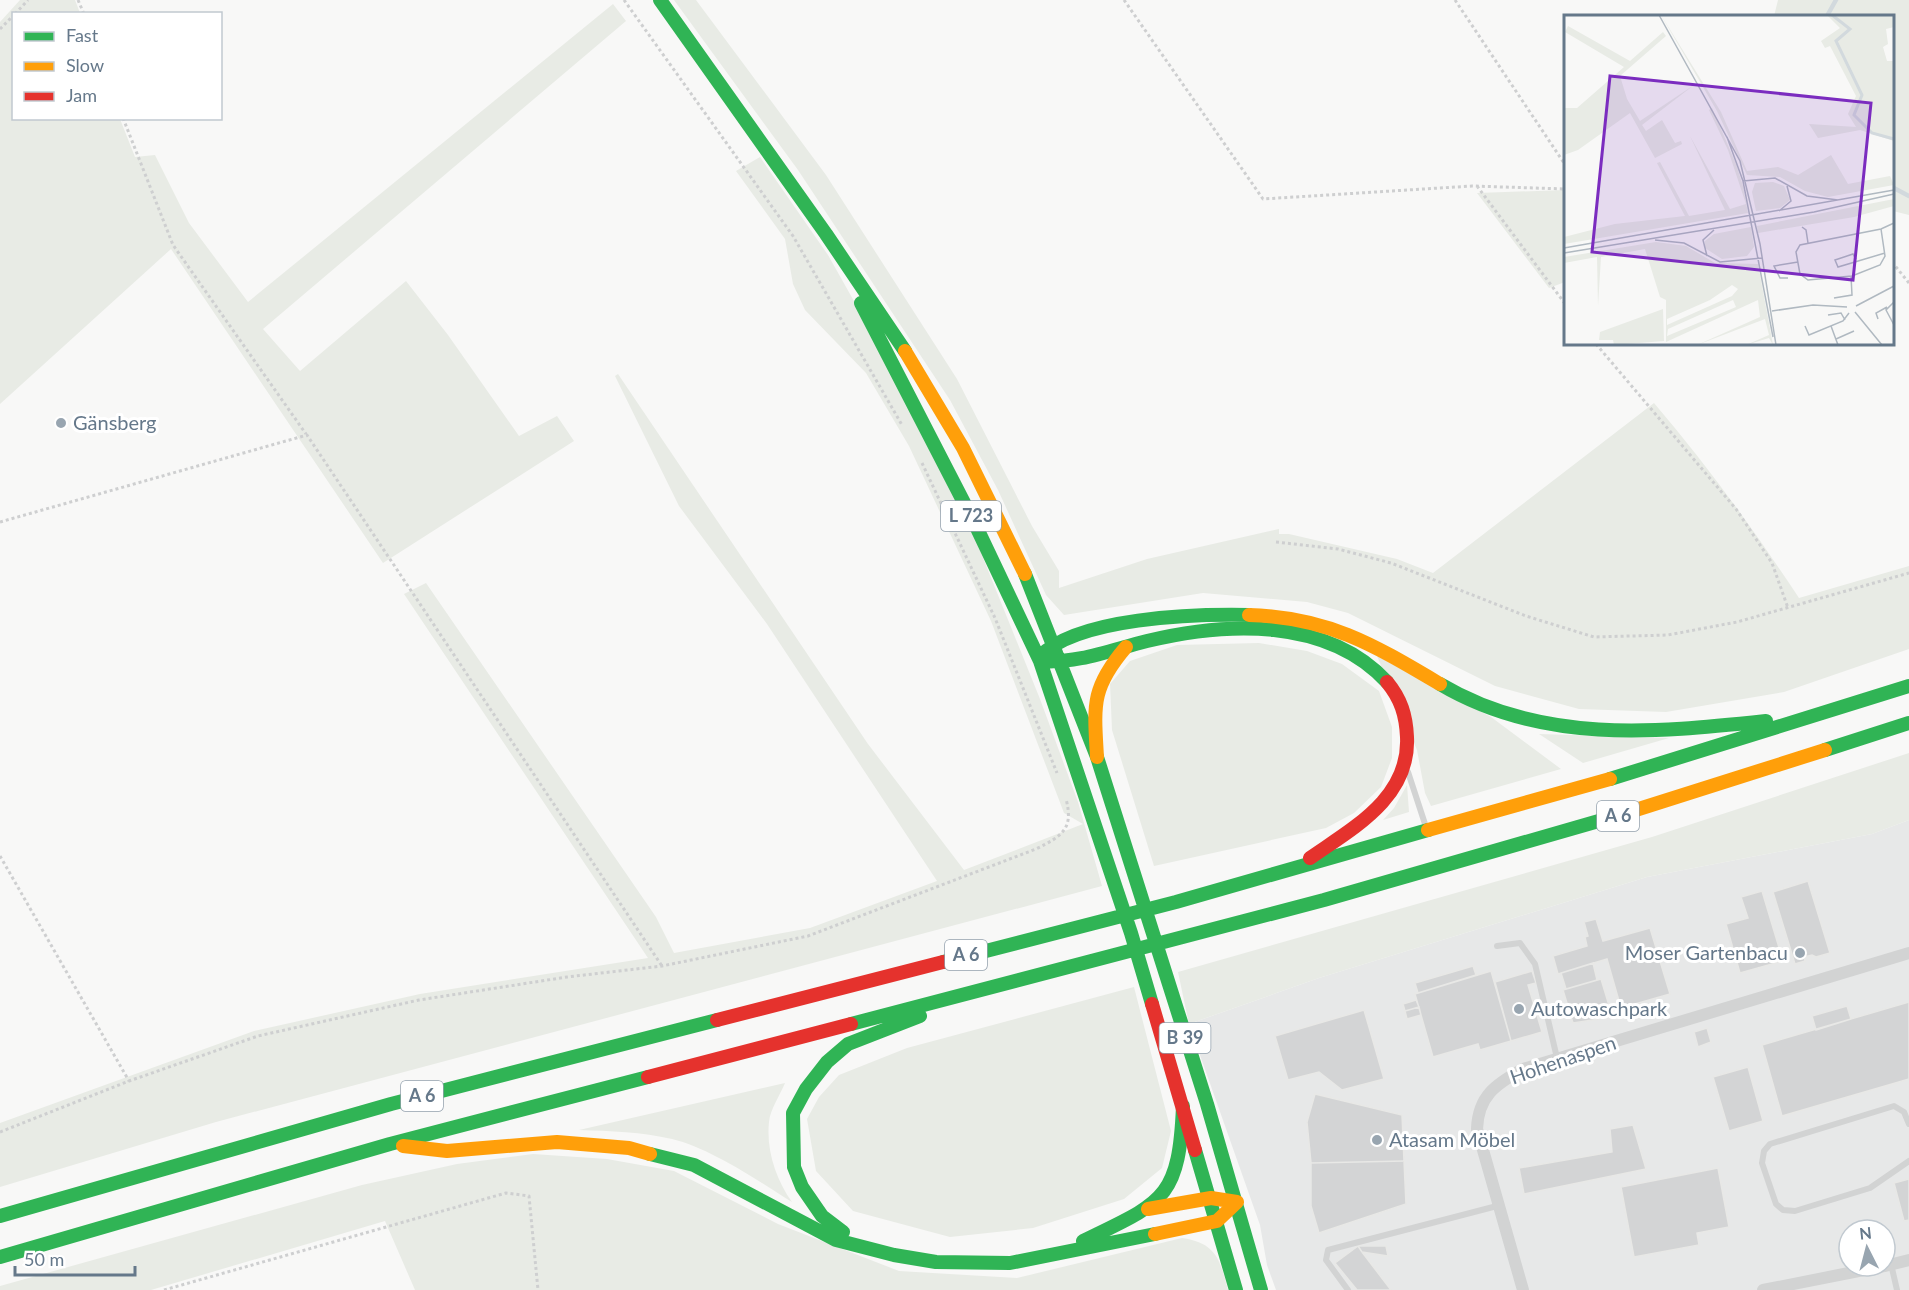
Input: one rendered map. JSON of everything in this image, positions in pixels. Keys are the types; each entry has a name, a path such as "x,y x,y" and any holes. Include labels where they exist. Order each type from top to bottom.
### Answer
{"main road":[{"name":"L 723","path":"660,0 893,331 963,447 1030,584 1097,757"},
{"name":"L 723","path":"826,234 975,524 1040,661 1051,697"},
{"path":"1296,868 1378,811 1391,793 1404,766 1408,741 1406,717 1397,693 1363,659 1346,650 1284,630 1223,627 1127,646 1062,664 1040,661 1043,652 1053,643 1116,625 1224,613 1266,615 1352,634 1456,696 1517,718 1552,725 1605,730 1656,731 1815,716"},
{"path":"1097,757 1094,700 1106,669 1127,646"},
{"name":"A 6","path":"0,1216 391,1104 1176,902 1670,762 1909,686"},
{"name":"B 39","path":"1051,697 1131,933 1236,1290"},
{"name":"A 6","path":"0,1257 390,1144 1096,960 1579,828 1909,723"},
{"name":"B 39","path":"1097,757 1237,1202 1261,1290"},
{"path":"864,1247 822,1216 802,1187 794,1167 793,1113 806,1089 827,1062 848,1044 875,1036 983,988"},
{"path":"1054,1255 1148,1209 1167,1193 1182,1151 1183,1106"},
{"path":"390,1144 447,1151 557,1142 629,1148 694,1165 836,1240 926,1260 970,1264 1010,1263 1217,1221 1237,1202"},
{"path":"1148,1209 1210,1198 1237,1202"}],"street":[{"name":"Hohenaspen","path":"1523,1290 1478,1137 1479,1110 1485,1095 1498,1083 1523,1069 1557,1058 1909,953"},
{"path":"1763,1290 1837,1275"}],"lane":[{"path":"1404,766 1413,780 1427,832"},
{"path":"1497,946 1520,943 1535,964 1557,1058"},
{"path":"1909,1124 1904,1112 1894,1106 1770,1144 1764,1151 1762,1163 1776,1204 1783,1210 1795,1211 1870,1188 1909,1161"},
{"path":"1348,1290 1326,1260 1328,1250 1497,1206"}],"path":[{"path":"16,12 28,0"},
{"path":"624,0 793,236 905,429"},
{"path":"1124,0 1263,199 1477,186 1564,189"},
{"path":"1455,0 1564,163"},
{"path":"0,29 12,16"},
{"path":"124,120 173,244 307,435 662,966"},
{"path":"1477,186 1564,302"},
{"path":"1894,263 1909,282"},
{"path":"1597,345 1736,509 1772,563 1788,608"},
{"path":"0,522 307,435"},
{"path":"921,461 995,618 1062,783"},
{"path":"1276,542 1338,549 1391,563 1526,616 1594,637 1668,635 1788,608 1909,573"},
{"path":"0,1132 129,1081 258,1036 419,1000 567,977 662,966 808,936 1036,849 1061,837 1070,816 1065,794"},
{"path":"0,856 129,1081"},
{"path":"164,1290 506,1193 529,1196 538,1290"}],"shaded area":[{"path":"20,0 75,0 80,12 12,12 12,120 120,120 135,157 155,155 189,223 248,302 613,4 626,21 263,329 300,371 406,281 448,335 519,436 557,416 574,441 383,563 171,249 0,404 0,22"},
{"path":"674,0 696,0 826,175 957,379 1032,526 1059,571 1059,588 1147,559 1279,529 1279,534 1289,534 1397,559 1433,573 1654,403 1730,498 1799,598 1909,566 1909,649 1784,692 1666,712 1579,709 1495,686 1348,613 1307,602 1203,593 1064,615 1046,595 998,490 950,400 798,170"},
{"path":"1778,0 1909,0 1909,215 1894,211 1894,15 1774,15"},
{"path":"760,157 828,255 868,326 975,538 1040,699 1078,802 1102,886 216,1122 0,1187 0,1123 254,1031 420,994 648,958 404,594 426,583 656,917 674,953 810,928 937,881 767,624 679,506 615,376 618,374 868,744 964,870 1083,824 1064,813 991,621 909,446 866,373 805,310 793,284 785,239 736,171"},
{"path":"1564,190 1564,282 1549,288 1477,193"},
{"path":"1259,643 1307,651 1342,664 1379,691 1392,727 1392,758 1381,787 1354,813 1326,828 1154,866 1112,730 1110,684 1130,661 1177,645"},
{"path":"1377,656 1491,717 1561,769 1431,806 1425,793 1417,750"},
{"path":"1539,734 1669,738 1583,763"},
{"path":"1909,753 1909,820 1872,834 1647,877 1319,978 1189,1024 1178,972 1652,837"},
{"path":"1407,785 1409,812 1383,820 1394,808"},
{"path":"1909,820 1909,1290 1276,1290 1267,1265 1260,1225 1189,1024 1319,978 1647,877 1872,834"},
{"path":"1134,987 1171,1131 1162,1168 1124,1199 1033,1228 950,1237 853,1211 816,1171 807,1119 819,1097 839,1075 907,1048"},
{"path":"785,1083 773,1108 768,1133 773,1164 792,1202 734,1166 687,1143 649,1135 579,1130"},
{"path":"533,1154 607,1159 674,1171 778,1224 899,1271 1017,1278 1182,1238 1202,1244 1215,1254 1228,1290 415,1290 385,1221 151,1290 0,1290 0,1286 362,1185 457,1164"}],"building":[{"path":"1808,881 1830,953 1816,957 1812,955 1804,957 1805,961 1795,964 1773,892"},
{"path":"1762,891 1783,961 1740,973 1726,924 1748,918 1741,897"},
{"path":"1596,919 1603,941 1650,928 1670,994 1621,1008 1607,959 1558,974 1553,956 1587,946 1585,937 1588,936 1584,922"},
{"path":"1593,963 1597,980 1566,989 1561,973"},
{"path":"1473,966 1476,975 1418,993 1415,983"},
{"path":"1491,971 1511,1041 1480,1050 1478,1044 1433,1057 1415,994"},
{"name":"Autowaschpark","path":"1532,971 1536,983 1528,985 1542,1032 1511,1041 1495,982"},
{"path":"1601,979 1611,1012 1598,1016 1599,1019 1573,1023 1563,990"},
{"path":"1416,1000 1419,1007 1405,1011 1403,1004"},
{"path":"1909,1002 1909,1079 1782,1116 1762,1045"},
{"path":"1847,1006 1851,1019 1816,1030 1812,1016"},
{"path":"1419,1007 1421,1015 1407,1019 1405,1011"},
{"path":"1364,1010 1384,1079 1342,1090 1319,1072 1288,1080 1275,1036"},
{"path":"1707,1028 1711,1042 1698,1047 1694,1032"},
{"path":"1748,1067 1763,1121 1729,1131 1713,1077"},
{"path":"1315,1094 1402,1115 1404,1161 1311,1163 1307,1122"},
{"path":"1633,1125 1646,1169 1524,1194 1519,1168 1612,1152 1610,1129"},
{"path":"1404,1161 1406,1204 1319,1233 1311,1206 1311,1163"},
{"path":"1718,1168 1729,1227 1697,1233 1699,1245 1634,1257 1621,1187"},
{"path":"1909,1179 1909,1220 1904,1221 1894,1183"},
{"path":"1358,1246 1391,1290 1357,1290 1335,1263"},
{"path":"1358,1246 1386,1246 1388,1256 1362,1252"}],"waterway":[{"path":"1828,15 1836,0"},
{"path":"1894,188 1909,196"}],"traffic: fast":[{"path":"660,0 826,234 905,351"},
{"path":"861,303 975,524 1040,661 1131,933 1152,1004"},
{"path":"1025,574 1097,757 1207,1104 1261,1290"},
{"path":"1249,615 1169,617 1108,626 1081,633 1057,644 1039,657 1040,661 1081,658 1147,641 1209,630 1242,628 1274,630 1306,635 1335,646 1363,661 1387,682"},
{"path":"1440,684 1478,703 1518,717 1598,730 1682,729 1766,721"},
{"path":"1610,779 1909,686"},
{"path":"1825,750 1909,723"},
{"path":"851,1024 1324,900 1623,814"},
{"path":"943,962 1176,902 1428,830"},
{"path":"843,1232 822,1216 802,1187 794,1167 793,1113 806,1089 827,1062 848,1044 920,1016"},
{"path":"0,1216 391,1104 717,1020"},
{"path":"0,1257 390,1144 648,1077"},
{"path":"1083,1241 1132,1217 1162,1194 1171,1180 1177,1161 1183,1106"},
{"path":"1195,1150 1236,1290"},
{"path":"650,1154 694,1165 836,1240 894,1255 936,1262 1010,1263 1155,1234"}],"traffic: slow":[{"path":"905,351 963,448 1025,574"},
{"path":"1249,615 1277,617 1327,627 1393,657 1440,684"},
{"path":"1097,757 1095,724 1097,698 1106,674 1126,647"},
{"path":"1623,814 1825,750"},
{"path":"1428,830 1610,779"},
{"path":"403,1146 447,1151 557,1142 629,1148 650,1154"},
{"path":"1148,1209 1211,1198 1237,1202 1217,1221 1155,1234"}],"traffic: jam":[{"path":"1310,858 1344,835 1376,809 1389,794 1399,777 1405,758 1406,729 1399,701 1387,682"},
{"path":"717,1020 943,962"},
{"path":"1152,1004 1195,1150"},
{"path":"648,1077 851,1024"}],"place":[{"name":"Gänsberg","path":"61,423"},
{"name":"Moser Gartenbacu","path":"1800,953"},
{"name":"Autowaschpark","path":"1519,1009"},
{"name":"Atasam Möbel","path":"1377,1140"}]}
